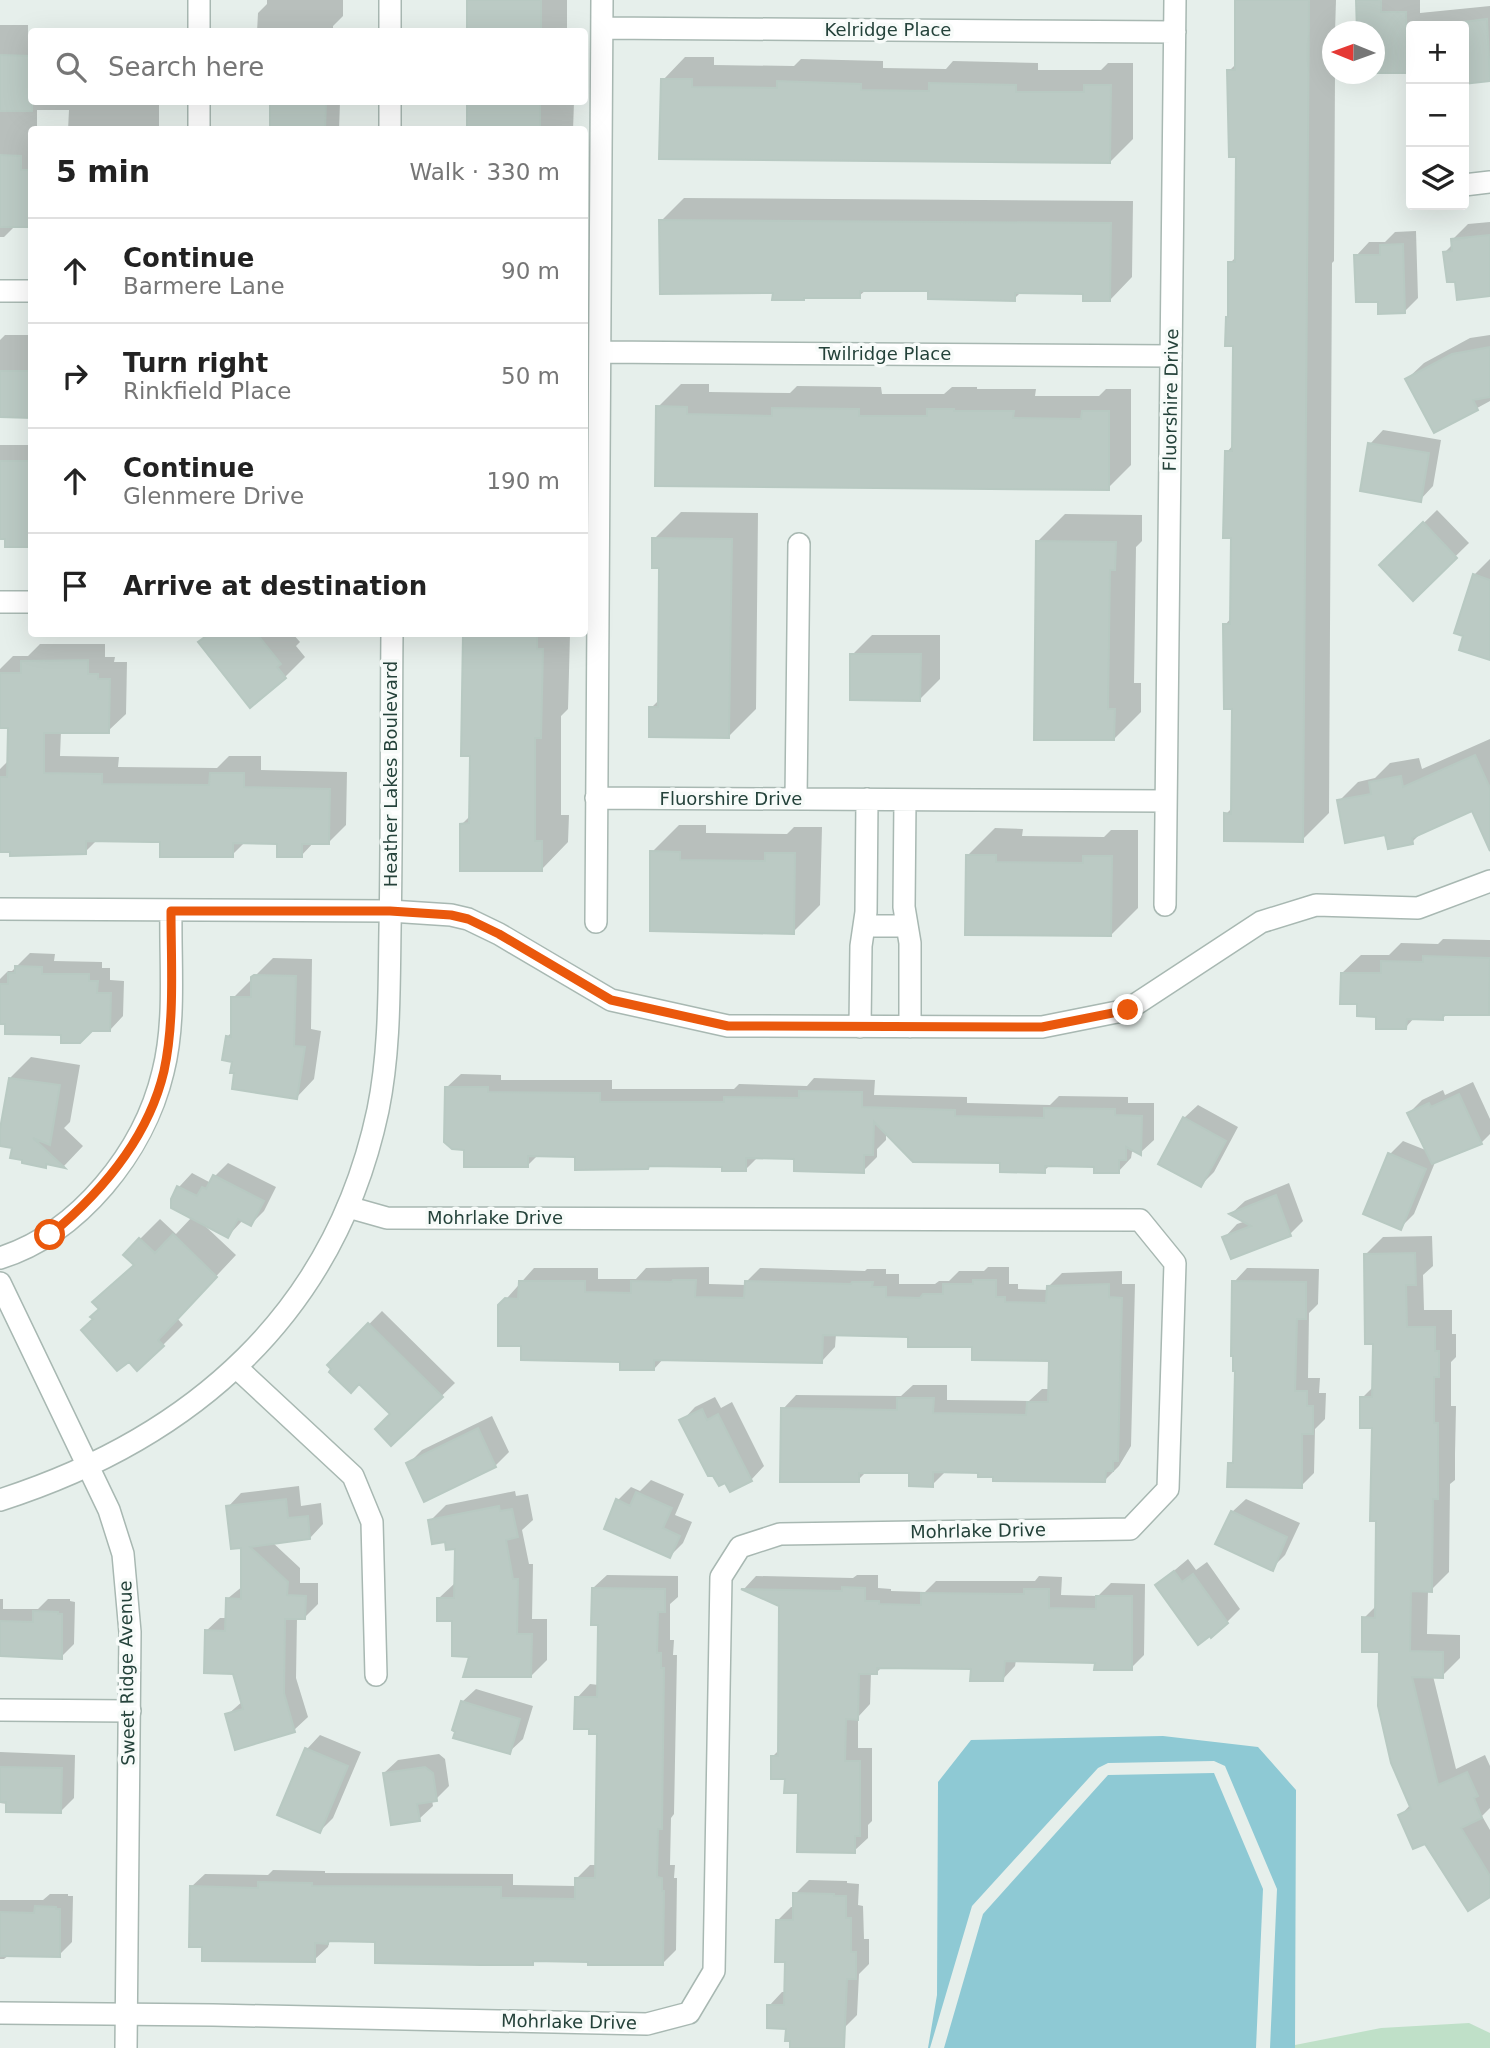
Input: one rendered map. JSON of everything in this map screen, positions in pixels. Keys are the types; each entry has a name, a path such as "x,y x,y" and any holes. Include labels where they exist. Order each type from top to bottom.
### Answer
{"street":[{"path":"199,0 199,28"},
{"path":"390,0 390,28"},
{"path":"596,922 602,0"},
{"name":"Fluorshire Drive","path":"1165,905 1175,0"},
{"name":"Kelridge Place","path":"602,28 1175,32"},
{"path":"198,126 199,105"},
{"path":"390,105 390,126"},
{"path":"1469,184 1490,182"},
{"path":"0,291 28,291"},
{"name":"Twilridge Place","path":"600,352 1171,356"},
{"path":"796,799 799,544"},
{"path":"0,602 28,602"},
{"name":"Heather Lakes Boulevard","path":"0,1500 89,1466 170,1421 203,1397 237,1368 269,1335 299,1296 325,1255 348,1207 371,1139 388,1040 392,637"},
{"name":"Fluorshire Drive","path":"596,798 1166,801"},
{"path":"860,1027 861,946 867,899 867,799"},
{"path":"905,800 904,900 910,943 910,1027"},
{"path":"0,909 390,911 451,915 468,919 499,934 611,1000 728,1026 1042,1027 1128,1010 1261,922 1316,905 1418,908 1490,881"},
{"path":"0,1258 20,1252 50,1235 78,1212 131,1149 150,1112 164,1071 170,1028 171,911"},
{"path":"864,926 907,926"},
{"name":"Mohrlake Drive","path":"126,2014 647,2024 689,2013 714,1971 722,1577 740,1546 780,1534 1130,1529 1168,1489 1175,1263 1140,1220 387,1218 348,1207"},
{"name":"Sweet Ridge Avenue","path":"0,1283 110,1510 124,1554 130,1632 126,2048"},
{"path":"237,1368 353,1476 372,1522 376,1675"},
{"path":"0,1710 130,1711"},
{"path":"0,2013 126,2014"}],"green space":[{"path":"1469,2023 1490,2033 1490,2048 1295,2048 1295,2045 1381,2028"}],"water":[{"path":"1163,1736 1258,1747 1296,1790 1295,2048 1270,2048 1277,1889 1225,1766 1214,1761 1108,1763 1098,1768 972,1906 928,2048 937,1995 938,1782 971,1740"},
{"path":"1214,1773 1263,1889 1256,2048 944,2048 983,1914 1108,1775"}],"building":[{"path":"467,0 541,0 541,28 467,28"},
{"path":"1235,0 1309,0 1303,842 1224,841 1224,813 1231,814 1232,709 1224,709 1223,624 1230,624 1231,538 1223,538 1225,451 1232,451 1233,346 1225,346 1228,262 1235,262 1236,157 1229,157 1227,70 1235,70"},
{"path":"1356,0 1381,0 1381,12 1406,12 1406,73 1385,73 1385,21 1357,21"},
{"path":"1487,19 1490,81 1469,83 1469,21"},
{"path":"0,55 28,56 28,105 32,105 32,111 0,111"},
{"path":"661,79 692,79 692,87 777,88 777,81 861,84 861,90 929,91 929,83 1016,85 1016,92 1084,92 1084,85 1111,85 1110,163 659,159"},
{"path":"270,105 326,105 325,126 270,126"},
{"path":"467,105 540,105 540,126 467,126"},
{"path":"0,155 21,156 21,170 28,170 28,227 0,227"},
{"path":"659,220 1111,223 1110,301 1083,301 1083,294 1015,293 1015,301 928,299 928,291 860,291 860,298 804,300 772,300 773,293 660,294"},
{"path":"1490,235 1490,296 1457,300 1455,282 1447,282 1443,252 1452,251 1451,239"},
{"path":"1403,244 1405,313 1378,314 1378,302 1356,302 1354,255 1380,255 1380,245"},
{"path":"1490,347 1490,397 1473,400 1478,410 1434,433 1405,379 1452,354"},
{"path":"0,371 28,371 28,418 0,417"},
{"path":"656,406 687,407 687,414 772,416 772,408 859,409 859,416 927,416 927,409 1014,411 1013,418 1081,419 1082,411 1109,411 1109,490 655,486"},
{"path":"1368,443 1429,453 1421,502 1360,491"},
{"path":"0,461 28,461 28,547 5,547 5,539 0,539"},
{"path":"1423,522 1457,558 1413,601 1379,565"},
{"path":"652,538 732,539 729,738 649,737 649,707 658,707 659,568 652,568"},
{"path":"1036,541 1116,542 1115,570 1110,570 1108,709 1115,709 1114,740 1034,740"},
{"path":"1473,574 1490,580 1490,660 1459,650 1463,636 1454,633"},
{"path":"205,637 259,637 281,664 277,667 286,678 250,708 198,642"},
{"path":"463,637 537,637 537,649 543,649 541,738 535,738 535,841 542,841 542,871 460,871 460,824 469,823 470,756 461,756"},
{"path":"850,654 921,654 920,701 850,700"},
{"path":"88,660 88,674 98,674 98,679 110,679 109,733 44,733 44,773 102,774 102,784 209,785 210,773 244,773 244,787 330,789 329,844 302,844 302,857 277,857 277,844 233,843 233,857 160,857 160,842 86,841 86,854 10,856 10,852 0,852 0,777 7,777 8,728 0,728 0,673 21,673 21,661"},
{"path":"1475,755 1490,788 1490,851 1472,811 1412,838 1413,844 1388,849 1385,835 1345,843 1337,800 1371,794 1369,782 1401,776 1403,787"},
{"path":"650,851 680,852 680,860 765,861 765,853 795,853 794,934 650,931"},
{"path":"966,855 996,855 996,862 1083,863 1083,856 1112,856 1111,936 965,935"},
{"path":"1423,956 1490,958 1489,1015 1443,1015 1443,1020 1407,1019 1406,1029 1376,1029 1376,1017 1357,1016 1357,1004 1340,1004 1341,973 1381,973 1381,961 1423,962"},
{"path":"15,966 42,967 42,974 89,974 89,981 98,981 97,993 111,993 110,1031 92,1031 80,1043 61,1043 61,1035 5,1034 5,1024 0,1024 0,984 8,984 8,973 15,973"},
{"path":"296,976 294,1046 305,1047 297,1099 232,1089 232,1062 222,1060 226,1036 231,1037 231,997 251,997 251,977"},
{"path":"9,1078 60,1085 50,1145 33,1138 65,1168 46,1164 46,1168 22,1163 22,1160 10,1158 12,1148 0,1146 0,1129"},
{"path":"445,1087 488,1087 488,1092 600,1093 600,1102 724,1102 724,1097 799,1098 799,1091 862,1092 862,1107 955,1110 955,1116 1044,1118 1044,1108 1115,1109 1115,1115 1142,1116 1141,1155 1126,1147 1126,1160 1119,1160 1119,1173 1094,1173 1094,1167 1045,1166 1045,1173 1000,1172 1000,1163 913,1162 874,1122 873,1155 864,1155 864,1173 794,1171 794,1159 746,1158 746,1171 722,1171 722,1167 649,1166 648,1169 575,1170 575,1157 528,1156 528,1167 464,1167 464,1150 452,1149 444,1142"},
{"path":"1459,1094 1482,1144 1432,1164 1407,1113 1429,1103 1431,1107"},
{"path":"1183,1117 1226,1141 1201,1187 1158,1164"},
{"path":"1388,1153 1426,1169 1401,1230 1363,1214"},
{"path":"213,1175 264,1201 251,1226 238,1219 228,1238 171,1208 171,1199 177,1186 197,1196 202,1187 206,1189"},
{"path":"1276,1195 1291,1236 1231,1259 1222,1237 1251,1226 1229,1214"},
{"path":"173,1234 217,1277 158,1340 164,1346 137,1371 129,1362 117,1371 81,1330 99,1309 92,1302 134,1265 123,1255 139,1238 155,1253"},
{"path":"1415,1253 1416,1285 1406,1285 1407,1327 1435,1327 1435,1351 1439,1351 1439,1377 1434,1377 1434,1423 1438,1423 1438,1499 1433,1499 1432,1592 1411,1591 1410,1651 1443,1652 1443,1678 1412,1677 1438,1785 1467,1772 1478,1796 1474,1798 1482,1818 1461,1828 1490,1876 1490,1897 1468,1911 1425,1844 1413,1849 1398,1815 1411,1809 1391,1763 1378,1706 1379,1652 1362,1652 1362,1617 1375,1618 1376,1521 1370,1521 1372,1428 1360,1428 1360,1397 1372,1397 1373,1344 1365,1344 1364,1254"},
{"path":"696,1280 695,1297 744,1298 745,1281 851,1284 873,1282 872,1287 886,1287 886,1297 920,1298 923,1294 943,1294 943,1284 973,1284 973,1280 996,1280 996,1297 1005,1297 1005,1302 1046,1303 1047,1286 1109,1284 1109,1297 1122,1298 1118,1461 1113,1461 1113,1471 1106,1471 1105,1482 993,1481 993,1477 978,1477 978,1473 933,1472 933,1487 909,1486 909,1473 859,1473 859,1482 780,1482 781,1408 897,1410 897,1398 934,1398 933,1413 1026,1415 1027,1402 1048,1402 1049,1361 972,1360 972,1347 908,1347 908,1337 823,1335 822,1363 654,1360 654,1370 620,1370 620,1362 521,1360 521,1346 498,1346 498,1305 505,1298 518,1299 519,1281 585,1281 585,1292 631,1293 631,1281"},
{"path":"1232,1281 1306,1282 1306,1319 1297,1319 1295,1391 1307,1391 1307,1406 1313,1406 1313,1434 1302,1434 1302,1488 1227,1487 1228,1463 1233,1463 1235,1371 1231,1356"},
{"path":"368,1323 443,1397 391,1446 375,1429 390,1414 359,1384 351,1393 329,1372 331,1369 327,1365"},
{"path":"702,1409 707,1420 718,1414 752,1481 730,1492 725,1483 719,1486 713,1476 708,1476 679,1420"},
{"path":"478,1428 496,1467 424,1502 406,1463"},
{"path":"636,1492 672,1508 663,1528 680,1536 670,1558 604,1529 616,1499 630,1506"},
{"path":"286,1499 288,1518 308,1516 310,1539 250,1547 288,1582 287,1595 306,1596 305,1619 285,1619 284,1693 295,1732 235,1750 225,1714 243,1709 233,1674 204,1673 205,1630 225,1631 226,1598 241,1599 241,1548 231,1549 226,1506"},
{"path":"499,1506 500,1511 512,1509 518,1537 506,1540 513,1579 518,1579 517,1634 532,1634 531,1677 463,1677 469,1657 452,1656 452,1621 437,1621 437,1598 454,1598 455,1549 446,1550 445,1542 432,1544 428,1520"},
{"path":"1231,1511 1287,1537 1273,1571 1215,1544"},
{"path":"1174,1571 1182,1582 1193,1574 1228,1623 1198,1645 1155,1585"},
{"path":"842,1587 865,1588 865,1601 879,1601 879,1604 921,1605 921,1593 1024,1594 1024,1589 1049,1589 1049,1608 1096,1609 1096,1596 1132,1596 1132,1670 1094,1670 1095,1663 1005,1661 1003,1681 970,1681 971,1669 877,1668 877,1674 859,1674 858,1720 846,1719 845,1761 860,1761 860,1836 855,1836 855,1853 797,1852 798,1793 784,1793 785,1779 771,1779 771,1756 778,1756 779,1606 741,1589 842,1591"},
{"path":"592,1588 665,1589 665,1612 658,1612 657,1653 661,1653 661,1668 664,1668 662,1829 658,1829 657,1877 662,1878 664,1891 663,1965 588,1965 588,1962 533,1961 533,1965 375,1963 375,1942 328,1941 328,1944 315,1943 315,1962 202,1961 202,1947 189,1947 190,1886 258,1888 258,1882 312,1883 312,1886 501,1887 501,1898 575,1899 575,1878 595,1878 597,1734 589,1734 589,1729 574,1729 575,1697 597,1697 598,1625 591,1625"},
{"path":"33,1611 62,1614 62,1659 0,1656 0,1621 33,1622"},
{"path":"461,1701 520,1719 510,1754 453,1738 455,1732 452,1730"},
{"path":"305,1748 348,1766 320,1833 277,1815"},
{"path":"0,1767 62,1768 61,1813 6,1812 6,1802 0,1802"},
{"path":"425,1767 433,1773 437,1801 417,1804 420,1821 391,1825 383,1773"},
{"path":"793,1893 846,1896 846,1918 851,1918 851,1952 856,1952 856,1979 847,1979 844,2048 790,2048 790,2041 785,2041 786,2029 767,2028 767,2005 784,2005 785,1962 775,1962 776,1920 793,1920"},
{"path":"35,1906 60,1909 60,1957 0,1956 0,1912 34,1913"}],"route":[{"path":"50,1235 78,1212 105,1183 131,1149 150,1112 164,1071 170,1028 171,911 390,911 451,915 468,919 499,934 611,1000 728,1026 1042,1027 1128,1010"}]}
